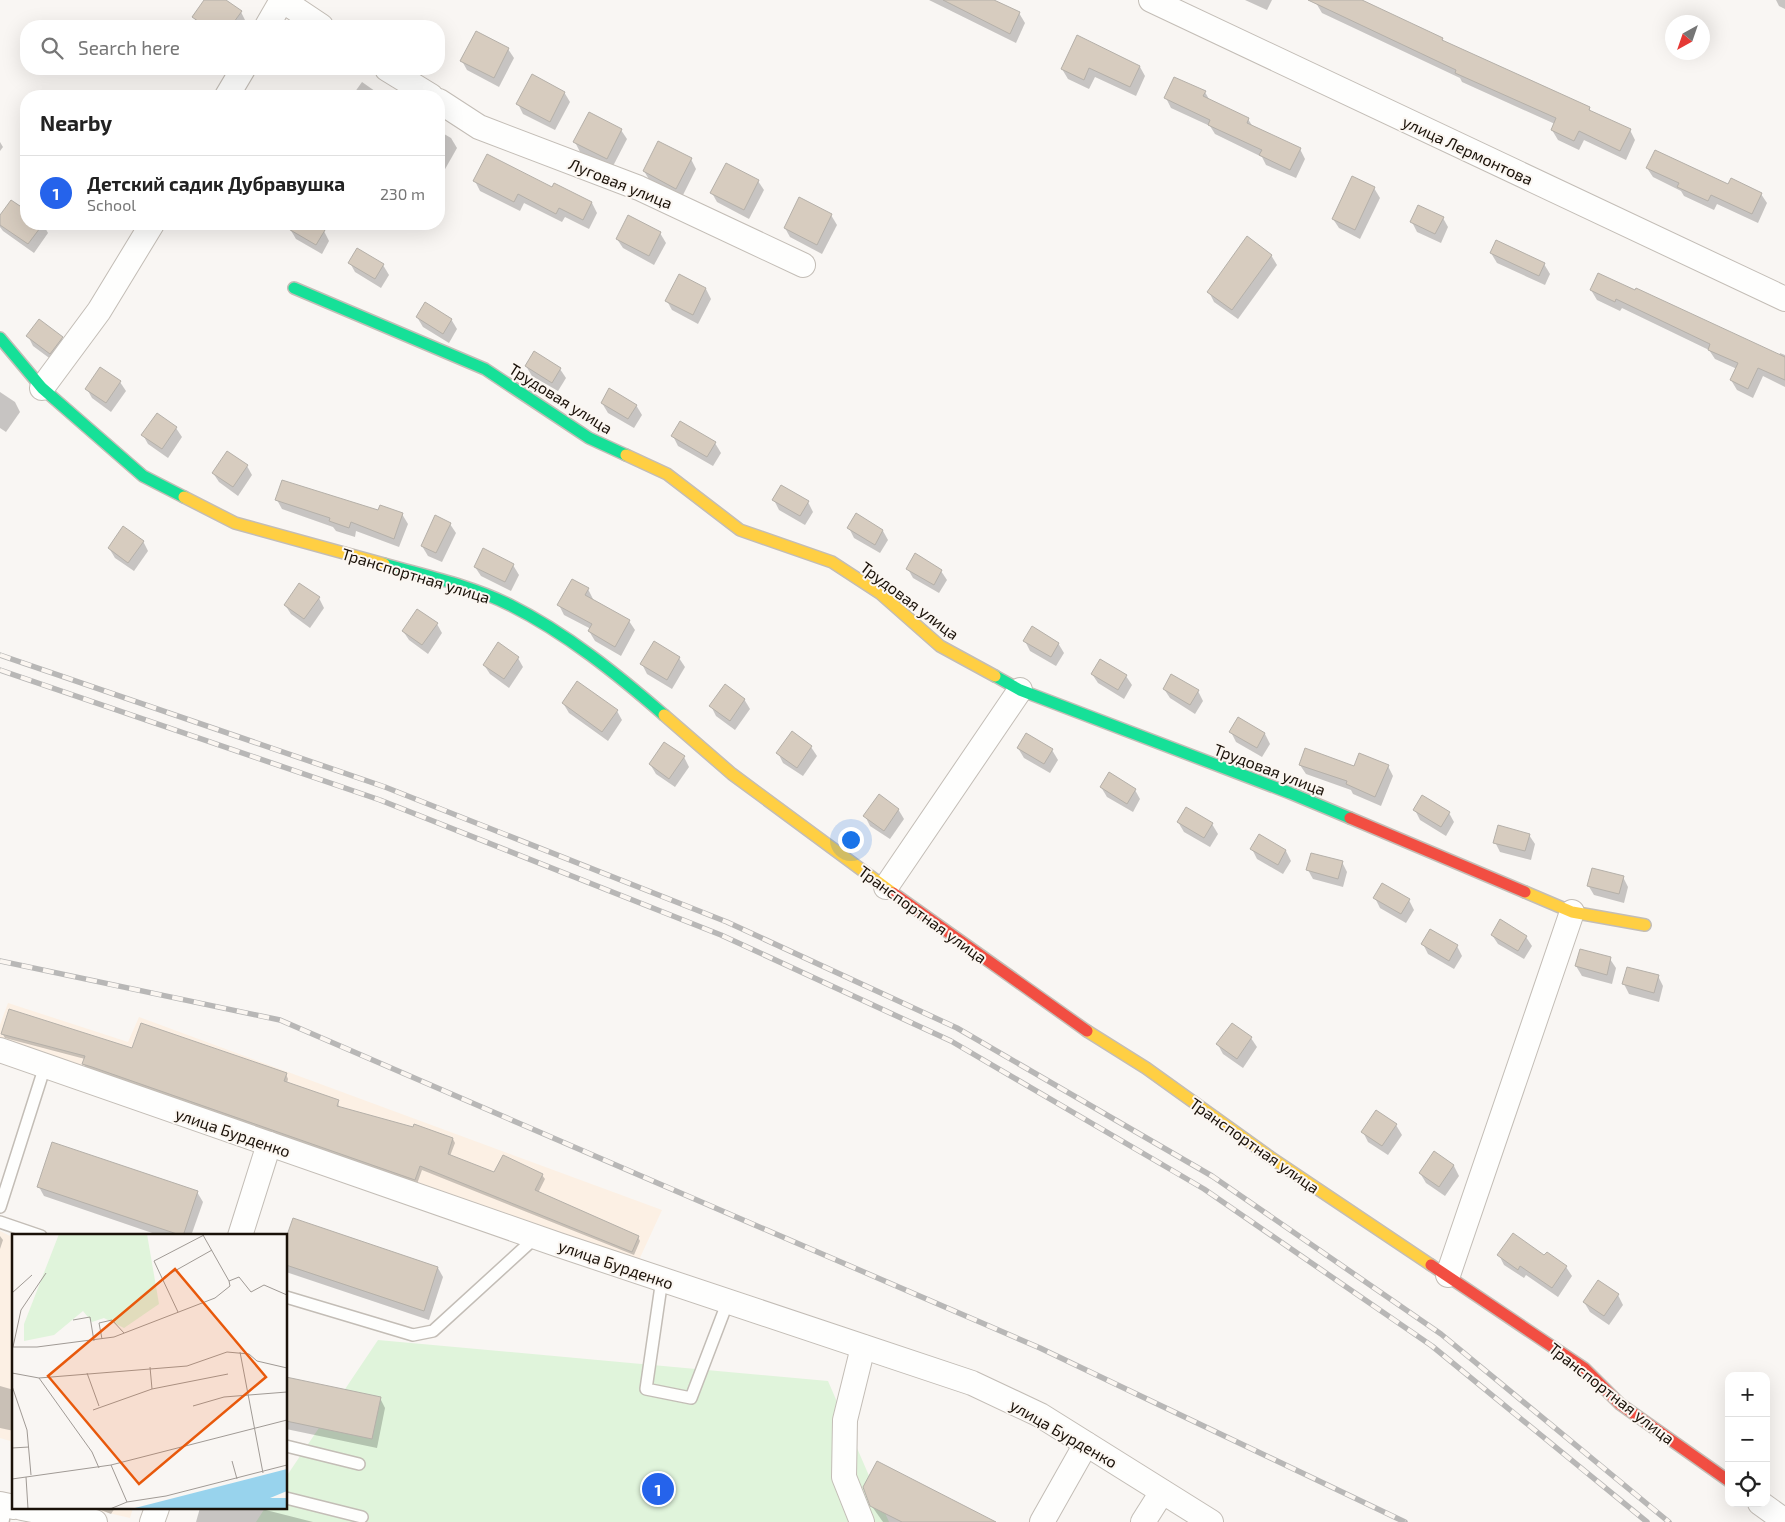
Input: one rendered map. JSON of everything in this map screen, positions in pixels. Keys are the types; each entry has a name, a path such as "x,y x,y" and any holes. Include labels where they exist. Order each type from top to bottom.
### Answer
{"street":[{"path":"270,20 282,0 312,20"},
{"name":"улица Лермонтова","path":"1151,0 1785,299"},
{"path":"231,90 239,75"},
{"path":"397,75 421,90"},
{"name":"Луговая улица","path":"445,105 479,127 639,188 803,265"},
{"path":"42,388 99,311 148,230"},
{"name":"Трудовая улица","path":"294,288 485,369 589,438 667,474 740,530 832,562 881,594 940,646 1020,690 1290,793 1572,912 1645,925"},
{"name":"Транспортная улица","path":"0,338 42,388 143,476 235,523 466,587 510,605 566,638 630,686 732,774 1067,1019 1146,1068 1270,1157 1584,1368 1620,1404 1725,1478"},
{"path":"886,887 1020,690"},
{"path":"1448,1275 1572,912"},
{"name":"улица Бурденко","path":"0,1050 536,1237 972,1383 1040,1415 1210,1522"},
{"path":"241,1234 269,1144"},
{"path":"862,1522 844,1477 844,1468 845,1420 863,1346"},
{"path":"1042,1522 1086,1444"},
{"path":"1144,1522 1162,1492"},
{"path":"1766,1507 1785,1521"},
{"path":"14,1510 62,1519 95,1522"},
{"path":"152,1522 156,1510"}],"lane":[{"path":"0,1207 45,1066"},
{"path":"0,1222 35,1234"},
{"path":"288,1298 413,1335 433,1331 536,1237"},
{"path":"662,1279 646,1389 691,1398 728,1301"},
{"path":"288,1446 359,1464"},
{"path":"288,1498 362,1517"}],"shaded area":[{"path":"8,1003 128,1042 139,1017 662,1210 638,1262 0,1042 0,1025"},
{"path":"0,1231 12,1237 12,1441 0,1438"},
{"path":"96,1510 132,1510 130,1518"}],"green space":[{"path":"378,1340 828,1381 889,1522 256,1522 264,1510 288,1510 288,1474"}],"building":[{"path":"204,0 226,0 242,11 235,20 196,20 192,17"},
{"path":"943,0 994,0 1020,12 1010,34"},
{"path":"1308,0 1362,0 1443,38 1442,40 1590,107 1589,110 1631,129 1620,151 1579,131 1574,141 1551,130 1556,118 1455,73 1456,70"},
{"path":"476,31 509,48 494,78 460,61"},
{"path":"1077,35 1140,66 1130,87 1089,68 1084,80 1061,69"},
{"path":"532,74 565,92 550,122 516,104"},
{"path":"1174,77 1206,91 1203,96 1249,118 1247,123 1301,148 1290,170 1259,155 1262,150 1208,125 1210,120 1164,98"},
{"path":"589,112 622,129 607,159 573,142"},
{"path":"658,141 692,158 676,189 643,171"},
{"path":"1655,150 1728,184 1731,178 1762,193 1752,214 1711,195 1708,201 1677,187 1679,183 1646,168"},
{"path":"487,154 552,187 554,183 592,202 583,220 559,208 556,214 518,194 514,202 473,181"},
{"path":"726,163 759,180 744,210 710,193"},
{"path":"1352,176 1375,187 1355,230 1332,219"},
{"path":"799,197 832,214 817,245 784,228"},
{"path":"11,200 20,206 20,230 38,230 28,244 0,225 0,215"},
{"path":"1418,205 1444,217 1435,234 1410,222"},
{"path":"628,215 661,232 649,256 616,239"},
{"path":"290,230 325,230 316,245"},
{"path":"1247,236 1272,255 1232,310 1207,292"},
{"path":"1496,240 1545,263 1539,276 1490,253"},
{"path":"357,248 384,264 375,279 348,263"},
{"path":"1598,273 1635,290 1636,288 1785,357 1785,380 1758,368 1748,389 1730,380 1738,363 1708,350 1710,344 1616,299 1615,302 1590,290"},
{"path":"679,274 706,288 693,315 665,301"},
{"path":"425,302 452,319 443,334 416,317"},
{"path":"39,319 63,337 50,354 26,336"},
{"path":"534,351 561,368 552,383 525,366"},
{"path":"100,367 121,381 106,403 85,389"},
{"path":"609,388 637,405 628,419 601,403"},
{"path":"157,413 177,427 162,449 141,435"},
{"path":"680,421 716,442 707,457 671,436"},
{"path":"227,451 248,465 233,487 212,473"},
{"path":"282,480 378,510 380,505 403,513 394,539 351,522 349,528 329,521 330,518 275,500"},
{"path":"781,485 809,501 800,516 772,500"},
{"path":"856,513 883,530 875,545 847,528"},
{"path":"435,515 451,523 436,553 421,546"},
{"path":"123,526 144,541 128,563 108,548"},
{"path":"483,548 514,564 505,582 474,567"},
{"path":"915,553 942,570 934,585 906,569"},
{"path":"572,579 589,588 585,595 630,620 615,647 588,631 592,624 557,605"},
{"path":"299,583 320,597 304,619 284,605"},
{"path":"417,609 438,623 422,645 402,631"},
{"path":"1032,626 1059,643 1051,657 1023,641"},
{"path":"654,641 680,657 667,680 640,664"},
{"path":"498,642 519,657 504,679 483,665"},
{"path":"1100,659 1127,675 1118,690 1091,674"},
{"path":"1171,674 1199,690 1190,705 1163,689"},
{"path":"577,681 618,710 602,732 562,703"},
{"path":"725,684 745,699 730,721 709,706"},
{"path":"1238,717 1265,733 1257,748 1229,732"},
{"path":"792,731 812,746 797,768 776,753"},
{"path":"1026,733 1053,749 1044,764 1017,748"},
{"path":"664,742 685,756 669,779 649,764"},
{"path":"1305,748 1354,766 1359,753 1389,765 1375,797 1346,784 1347,781 1299,765"},
{"path":"1109,772 1136,789 1127,804 1100,787"},
{"path":"879,794 899,809 884,831 863,816"},
{"path":"1422,795 1450,812 1441,827 1413,810"},
{"path":"1186,807 1213,823 1204,838 1177,822"},
{"path":"1498,825 1530,834 1525,851 1493,843"},
{"path":"1259,834 1286,850 1278,865 1250,849"},
{"path":"1311,853 1343,861 1338,879 1306,870"},
{"path":"1592,868 1624,876 1619,894 1587,886"},
{"path":"1382,883 1410,899 1401,914 1373,898"},
{"path":"1500,919 1527,936 1518,951 1491,935"},
{"path":"1430,929 1458,945 1449,961 1421,944"},
{"path":"1580,949 1611,957 1607,975 1575,966"},
{"path":"1627,967 1659,975 1654,993 1622,984"},
{"path":"9,1009 132,1048 141,1023 287,1073 284,1081 339,1100 337,1106 413,1127 414,1124 453,1138 448,1154 494,1172 503,1155 543,1174 535,1190 639,1236 632,1252 420,1166 415,1180 82,1064 85,1056 1,1034"},
{"path":"1232,1023 1252,1037 1237,1059 1216,1044"},
{"path":"1376,1110 1397,1124 1382,1146 1361,1132"},
{"path":"52,1142 198,1191 184,1234 177,1234 37,1187"},
{"path":"1434,1151 1454,1165 1439,1187 1419,1173"},
{"path":"293,1218 438,1267 424,1311 288,1266 287,1234"},
{"path":"1513,1233 1544,1255 1547,1252 1567,1266 1552,1288 1520,1266 1518,1270 1497,1255"},
{"path":"1598,1280 1619,1294 1604,1316 1583,1302"},
{"path":"288,1377 381,1397 372,1439 288,1421"},
{"path":"877,1461 996,1522 902,1522 870,1506 863,1487"}],"railway":[{"path":"0,655 385,787 727,922 957,1028 1212,1176 1441,1334 1669,1522"},
{"path":"0,670 380,800 721,935 951,1041 1204,1189 1432,1346 1647,1522"},
{"path":"0,961 280,1020 1040,1348 1405,1522"}],"traffic: fast":[{"path":"294,288 485,369 589,438 626,455"},
{"path":"0,338 42,388 143,476 184,497"},
{"path":"384,564 479,592 531,616 590,655 664,715"},
{"path":"995,676 1020,690 1290,793 1350,818"}],"traffic: slow":[{"path":"626,455 667,474 740,530 832,562 881,594 940,646 995,676"},
{"path":"184,497 235,523 384,564"},
{"path":"664,715 732,774 893,893"},
{"path":"1525,892 1572,912 1645,925"},
{"path":"1087,1031 1146,1068 1270,1157 1431,1265"}],"traffic: jam":[{"path":"1350,818 1525,892"},
{"path":"893,893 1087,1031"},
{"path":"1431,1265 1584,1368 1620,1404 1725,1478"}],"place":[{"name":"Детский садик Дубравушка","path":"658,1489"}]}
